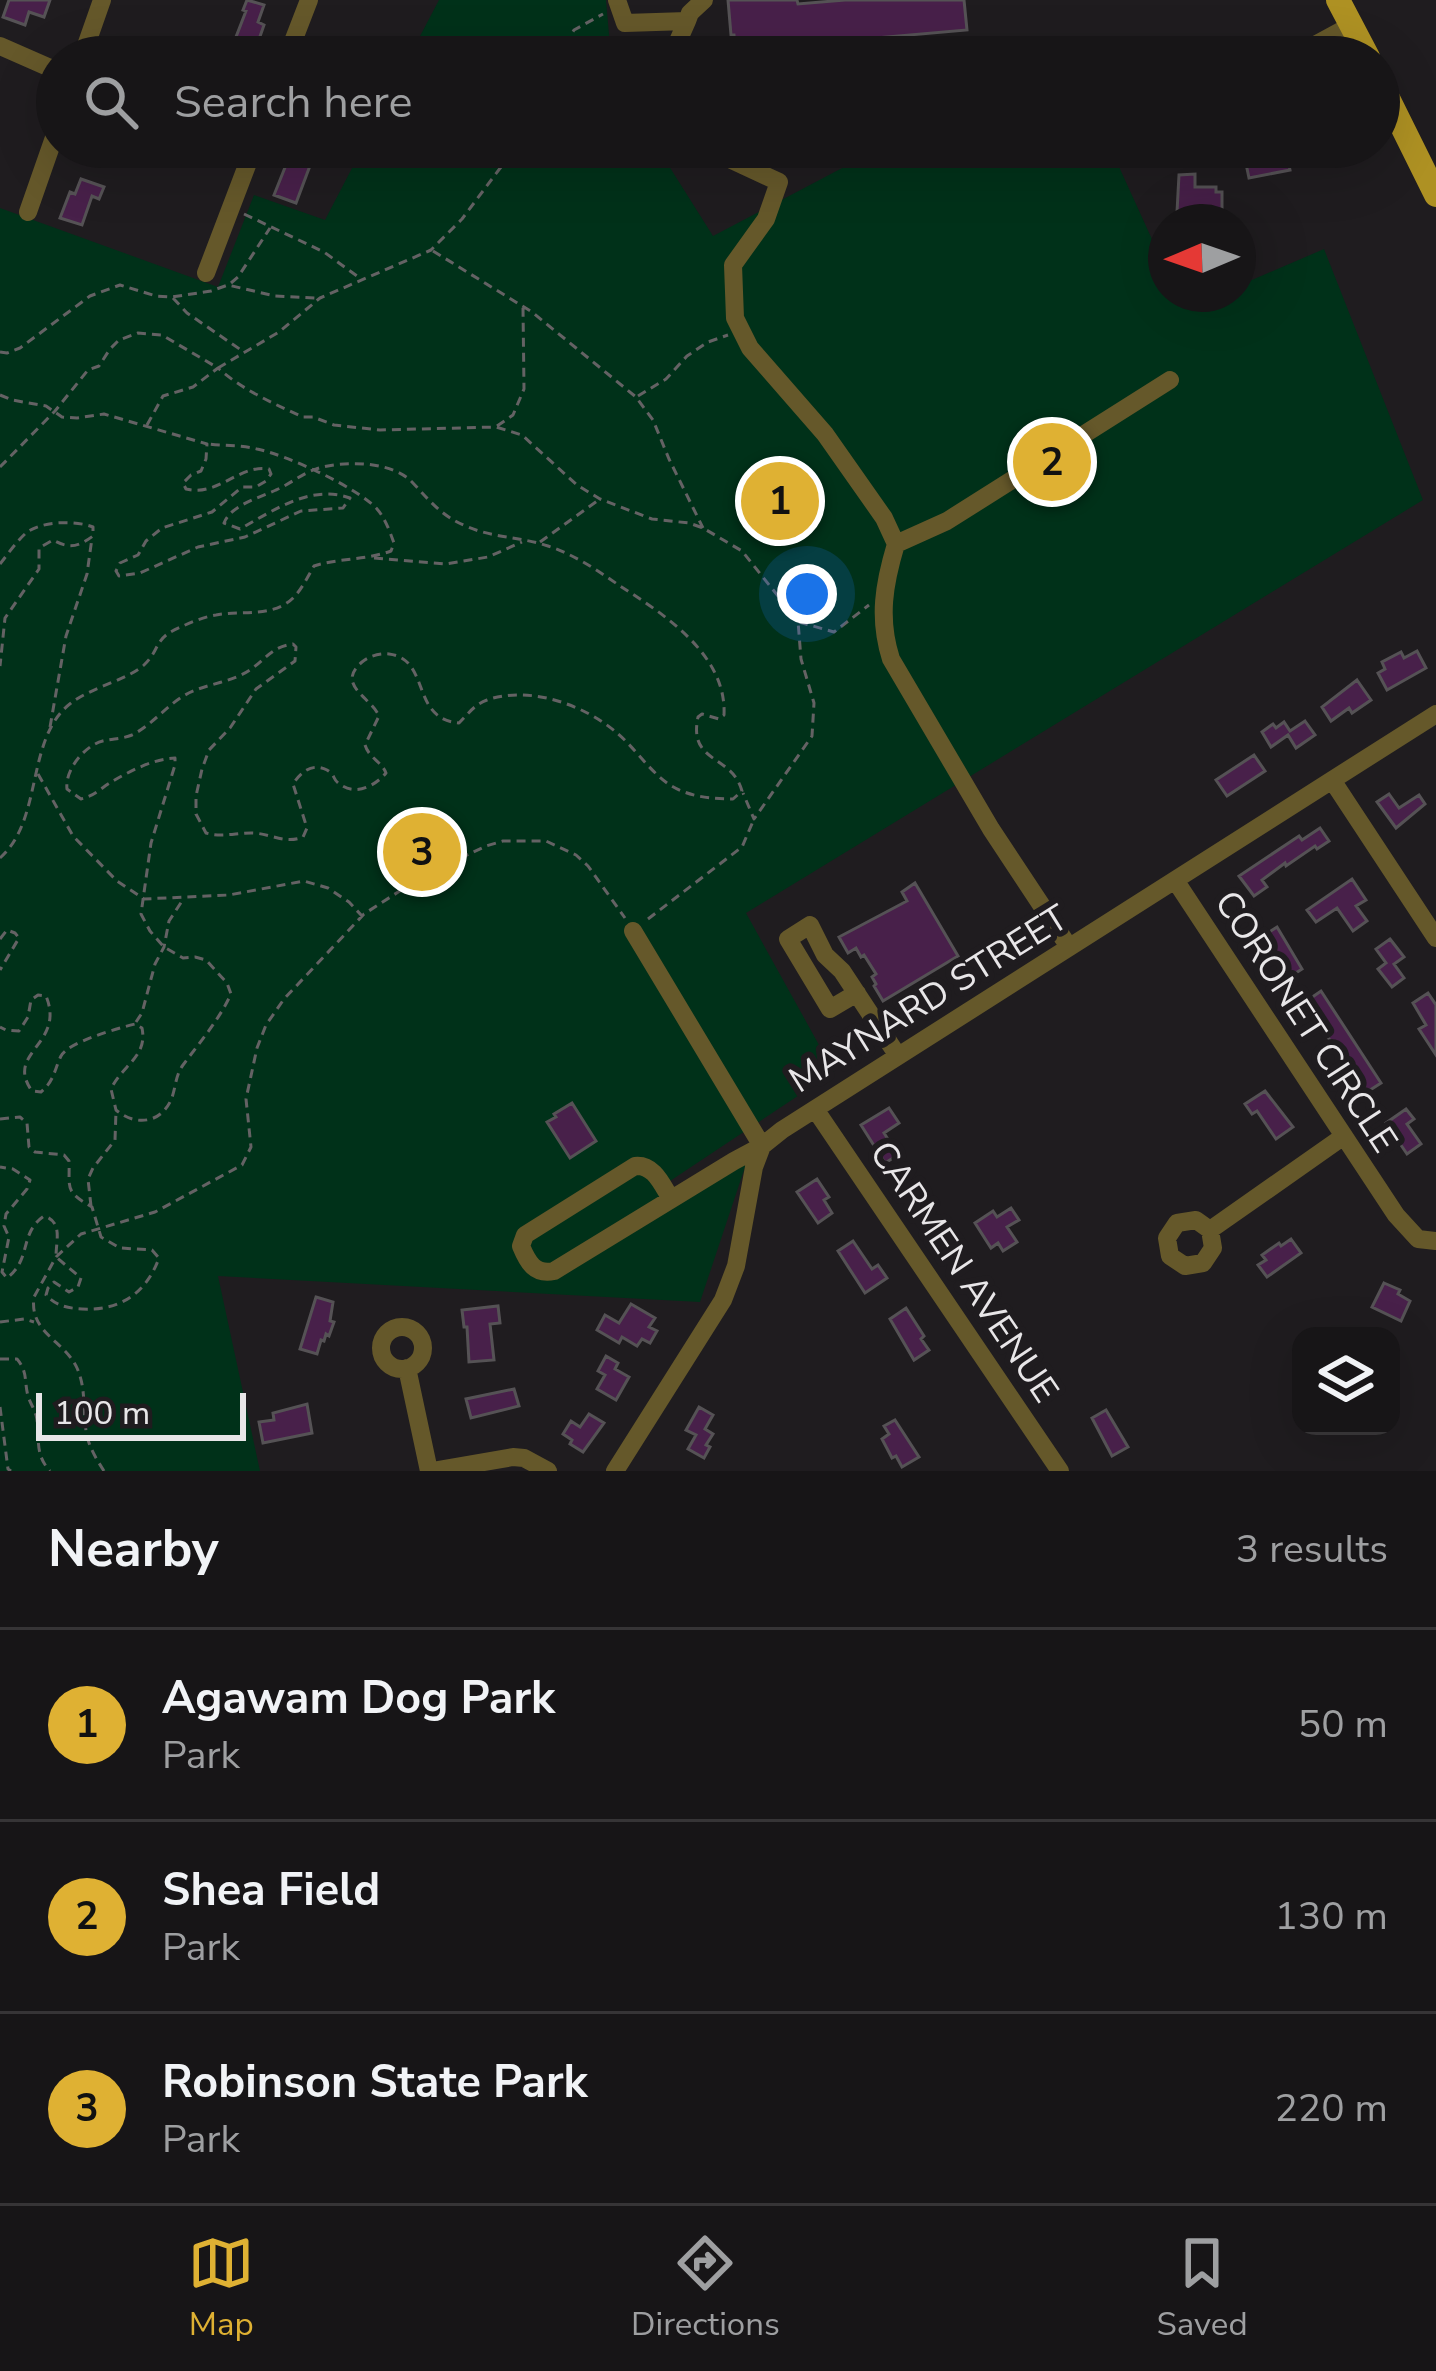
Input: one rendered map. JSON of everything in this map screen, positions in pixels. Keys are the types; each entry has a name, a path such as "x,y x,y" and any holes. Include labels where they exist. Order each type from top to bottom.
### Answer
{"main road":[{"path":"1338,0 1358,36"},
{"path":"1400,122 1436,195"}],"street":[{"path":"90,36 103,0"},
{"path":"295,36 309,0"},
{"path":"618,0 625,23 687,21"},
{"path":"680,36 690,13 704,0"},
{"path":"1332,36 1352,25"},
{"path":"0,46 36,62"},
{"path":"28,212 43,168"},
{"path":"206,273 246,168"},
{"path":"748,168 778,182 766,219 733,265 735,318 750,348 824,434 884,518 896,544 884,583 884,637 891,659 991,829 1069,947"},
{"path":"896,544 947,521 1170,380"},
{"name":"MAYNARD STREET","path":"671,1199 651,1169 635,1166 525,1235 521,1246 538,1272 554,1271 762,1146 1436,714"},
{"path":"1332,780 1436,938"},
{"name":"CORONET CIRCLE","path":"1175,880 1407,1228 1418,1239 1436,1241"},
{"path":"615,1471 723,1300 736,1266 762,1146 632,931"},
{"path":"857,993 898,1056"},
{"name":"CARMEN AVENUE","path":"815,1109 1060,1471"},
{"path":"1210,1230 1344,1136"},
{"path":"407,1368 430,1471 513,1456 548,1471"}],"path":[{"path":"570,36 618,0"},
{"path":"146,425 163,396 193,387 279,332 320,298 431,250 462,219 500,168"},
{"path":"232,208 324,252 361,280"},
{"path":"0,352 20,348 108,287 120,285 146,295 172,297 228,285 238,278 271,226"},
{"path":"431,250 523,306 636,398 653,420 703,528"},
{"path":"228,285 275,296 320,298"},
{"path":"172,297 243,352"},
{"path":"496,428 513,415 524,389 523,306"},
{"path":"636,398 666,379 687,356 741,329"},
{"path":"0,467 88,370 99,366 119,340 138,333 173,339 236,385 295,413 334,425 380,430 496,428 522,435 577,485 600,499 652,519 703,528 742,550 797,622 815,721 812,736 754,819 742,847 632,931 588,866 546,841 486,846 423,876 362,916 284,999 266,1025 246,1099 251,1147 242,1165 155,1212 80,1234 56,1257 34,1297 36,1322"},
{"path":"0,395 46,406 62,417 104,414 207,444 257,448 313,470 378,510 394,543 391,551 372,558"},
{"path":"207,444 201,471 183,483 186,489 207,491 257,466 271,474 256,487 242,487 212,512 162,528 138,555 120,563 119,576 244,537 301,511 344,508 350,498 314,495 288,502 240,529 224,523 235,509 313,470 340,464 396,469 450,518 472,529 539,543 586,562 664,614 690,638 710,668 725,707 719,719 698,717 695,737 705,753 734,772 754,819"},
{"path":"539,543 600,499"},
{"path":"703,528 712,520"},
{"path":"0,564 29,530 82,523 93,527 87,574 66,636 50,731 22,831 0,858"},
{"path":"0,666 5,618 39,569 39,548 53,540 70,548 92,536"},
{"path":"50,731 67,705 139,670 165,634 213,616 275,609 298,594 314,566 372,558 446,565 488,557 524,542"},
{"path":"797,622 834,632 885,592"},
{"path":"116,1110 131,1121 141,1121 170,1104 182,1066 231,994 206,960 183,958 164,947 141,914 151,843 175,758 146,764 81,799 67,789 65,780 94,744 132,734 186,694 256,667 272,650 292,644 295,661 256,689 206,759 196,814 206,833 213,836 257,833 285,841 303,837 307,828 293,784 305,770 330,771 338,784 348,788 362,789 378,782 386,772 365,745 379,716 352,681 367,658 386,653 401,658 415,671 426,703 435,716 448,722 459,723 486,700 531,695 553,700 594,716 674,787 693,795 733,799 742,791"},
{"path":"38,773 73,836 117,881 144,899 250,892 304,881 328,888 362,916"},
{"path":"0,1027 19,1031 31,1000 46,995 50,1001 47,1033 27,1058 24,1076 32,1091 41,1092 52,1082 67,1048 135,1024 170,921 184,897"},
{"path":"0,939 7,930 19,938 0,970"},
{"path":"56,1257 81,1278 69,1292 54,1282 46,1294 50,1301 96,1310 130,1299 143,1288 159,1258 152,1250 120,1248 101,1237 88,1179 115,1140 111,1089 122,1070 138,1057 144,1037 135,1024"},
{"path":"0,1119 20,1117 27,1124 29,1148 35,1152 64,1155 69,1161 70,1192 92,1208"},
{"path":"0,1167 30,1180 6,1214 9,1238 2,1273 7,1278 23,1261 31,1227 44,1216 58,1227 56,1257"},
{"path":"0,1322 36,1322 75,1363 83,1386 88,1439 104,1471"},
{"path":"0,1359 17,1359 22,1365 36,1415 38,1453 50,1471"},
{"path":"0,1407 10,1471"}],"green space":[{"path":"439,0 606,0 609,36 420,36"},
{"path":"352,168 670,168 713,236 842,168 1120,168 1148,230 1148,312 1256,312 1256,278 1324,249 1423,500 746,913 834,1072 670,1181 671,1198 746,1164 700,1302 218,1276 260,1471 0,1471 0,208 218,287 254,195 325,220"}],"building":[{"path":"9,0 50,0 44,17 29,12 25,25 3,17"},
{"path":"247,0 264,5 258,22 264,25 260,36 236,36"},
{"path":"728,0 797,0 798,4 964,0 967,30 898,36 731,35"},
{"path":"285,168 309,168 296,203 274,195"},
{"path":"1247,168 1290,168 1290,170 1249,178"},
{"path":"1195,174 1195,187 1216,187 1216,192 1222,192 1222,204 1177,204 1179,175"},
{"path":"81,179 104,187 99,199 92,196 82,225 60,218"},
{"path":"1417,651 1426,668 1387,690 1378,673 1385,669 1382,662 1401,652 1404,658"},
{"path":"1357,680 1371,700 1331,721 1322,707"},
{"path":"1305,721 1315,735 1296,748 1288,735 1271,747 1262,732 1284,722 1290,731"},
{"path":"1254,755 1265,771 1227,796 1216,780"},
{"path":"1389,794 1399,808 1419,795 1425,804 1396,828 1377,802"},
{"path":"1320,828 1329,841 1285,863 1262,880 1267,887 1254,896 1239,876 1299,836 1302,840"},
{"path":"1352,879 1366,900 1356,906 1367,921 1353,931 1337,908 1316,922 1307,910"},
{"path":"915,883 958,956 883,1001 874,986 876,974 864,955 856,948 848,953 839,937 907,901 902,892"},
{"path":"1277,927 1302,969 1288,978 1263,936"},
{"path":"1390,939 1404,957 1394,964 1404,978 1392,987 1378,969 1386,963 1376,949"},
{"path":"1321,991 1381,1083 1367,1092 1312,1015 1319,1011 1311,998"},
{"path":"1428,993 1436,1005 1436,1055 1419,1029 1426,1025 1413,1003"},
{"path":"1265,1091 1293,1127 1276,1139 1257,1111 1252,1114 1245,1104"},
{"path":"572,1103 596,1141 570,1158 547,1122"},
{"path":"889,1108 899,1123 884,1133 898,1155 885,1163 861,1125"},
{"path":"1406,1109 1414,1119 1407,1124 1421,1144 1407,1154 1386,1123"},
{"path":"817,1179 829,1197 824,1200 832,1213 818,1223 797,1192"},
{"path":"1011,1208 1019,1220 1007,1227 1017,1242 1003,1251 998,1243 991,1248 975,1223 993,1211 997,1217"},
{"path":"1291,1239 1301,1253 1267,1277 1258,1265 1266,1260 1262,1255"},
{"path":"853,1241 872,1269 878,1265 887,1278 865,1293 838,1251"},
{"path":"1384,1283 1410,1301 1401,1321 1372,1307"},
{"path":"316,1297 333,1302 330,1321 334,1322 317,1354 300,1349"},
{"path":"631,1304 655,1318 649,1327 657,1331 650,1343 642,1339 637,1346 622,1337 619,1343 597,1330 605,1315 619,1323"},
{"path":"498,1306 500,1323 490,1324 494,1360 469,1362 462,1310"},
{"path":"906,1308 929,1350 914,1360 890,1319"},
{"path":"606,1356 629,1377 616,1400 597,1389 605,1375 598,1371"},
{"path":"514,1389 519,1406 471,1418 466,1399"},
{"path":"307,1404 312,1433 263,1443 259,1422"},
{"path":"699,1407 713,1415 705,1429 713,1434 704,1458 688,1449 696,1435 686,1430"},
{"path":"1106,1410 1128,1447 1112,1456 1092,1418"},
{"path":"589,1414 604,1423 583,1452 563,1434 571,1421 580,1427"},
{"path":"895,1420 919,1457 902,1467 882,1439 889,1434 884,1426"}],"place":[{"name":"Shea Field","path":"1052,462"},
{"name":"Agawam Dog Park","path":"780,501"},
{"name":"Robinson State Park","path":"422,852"}]}
